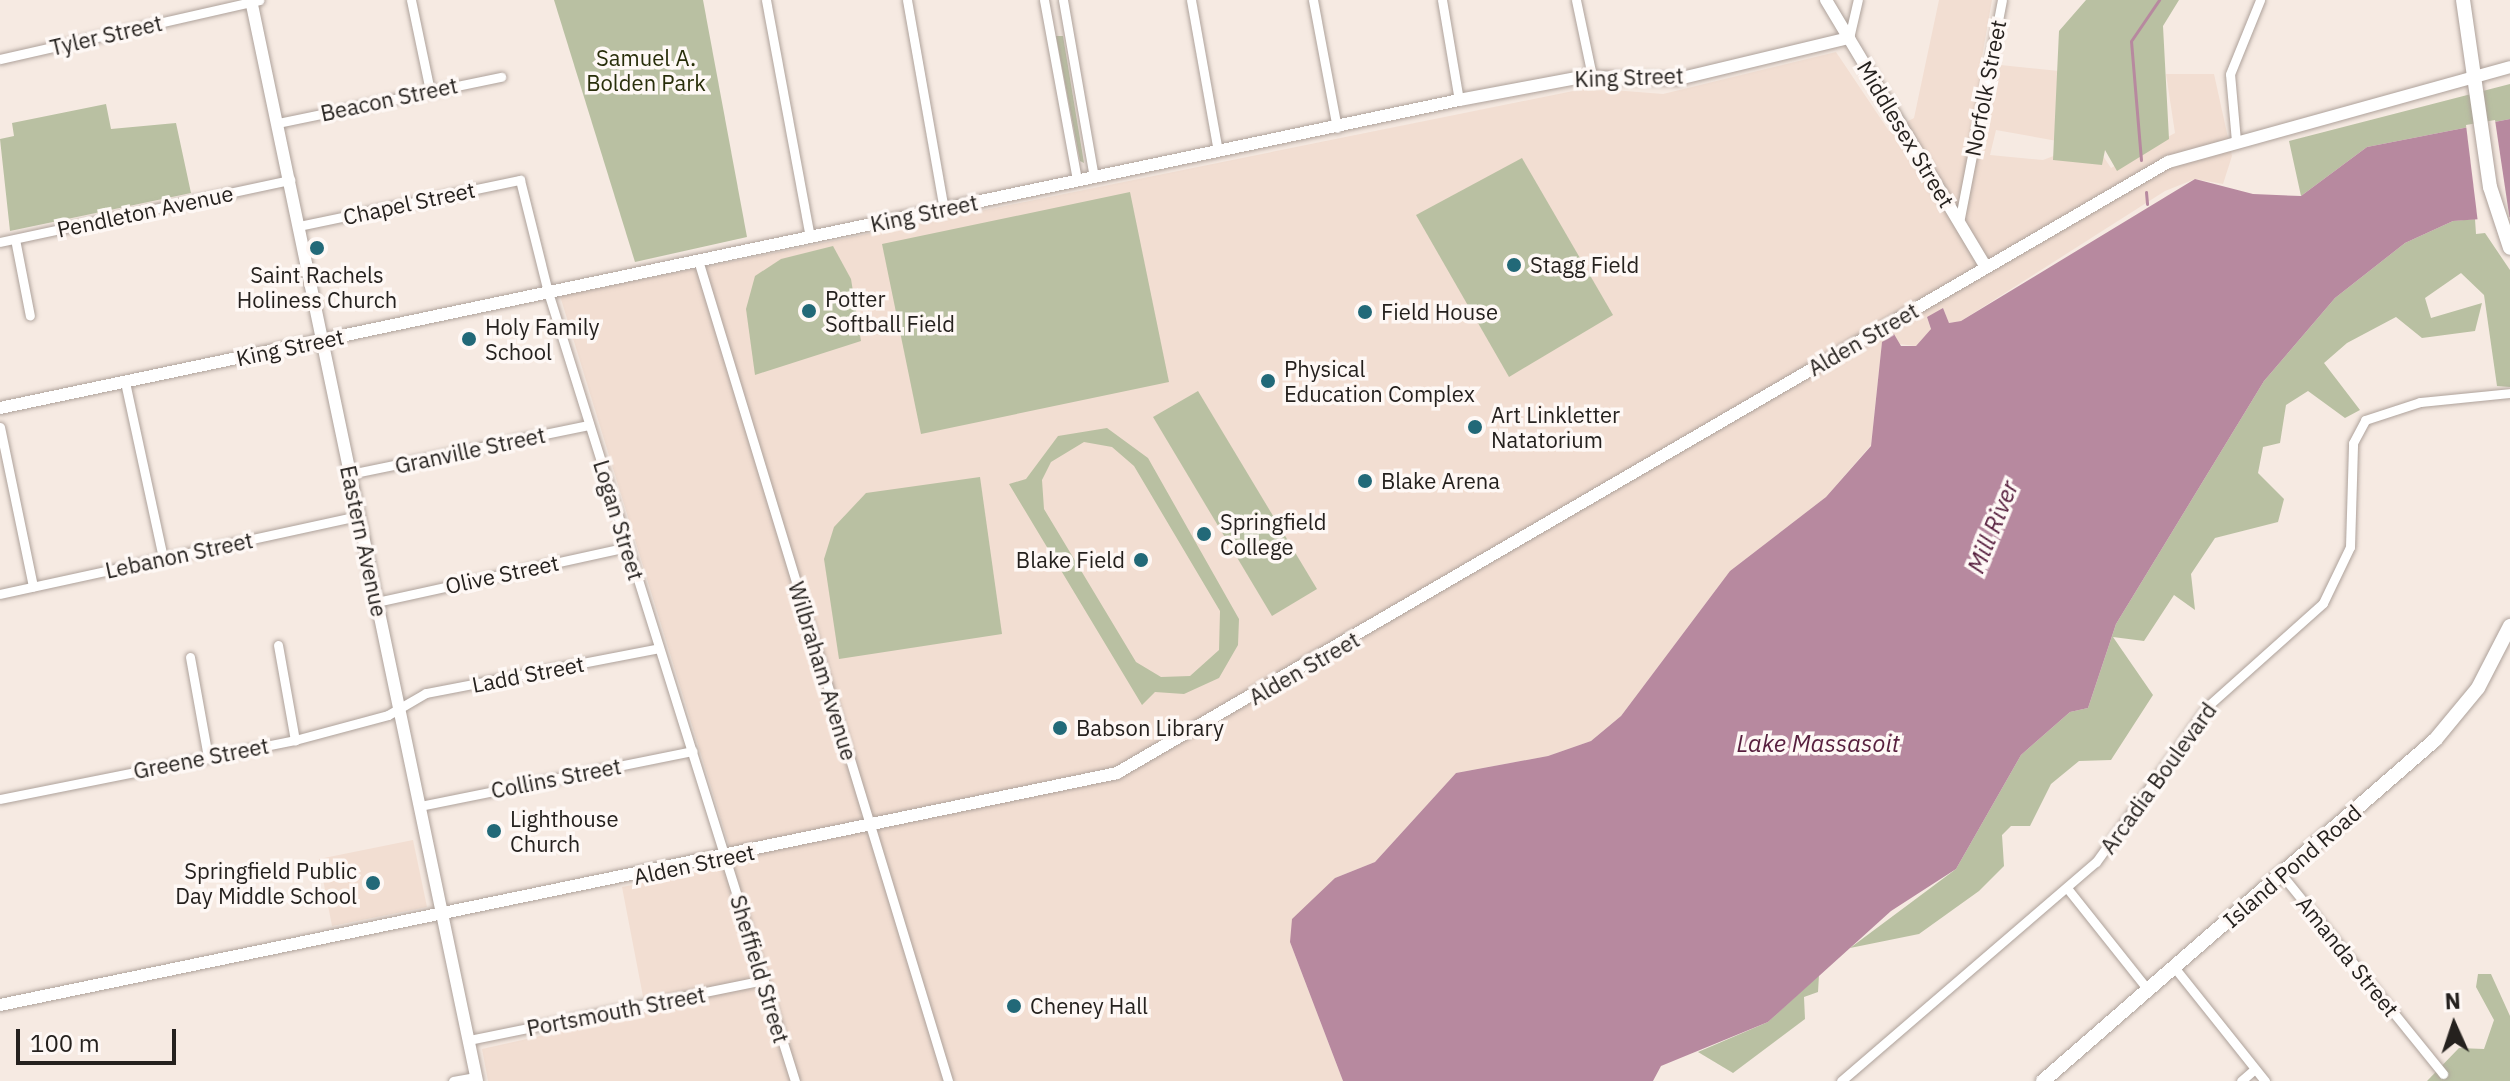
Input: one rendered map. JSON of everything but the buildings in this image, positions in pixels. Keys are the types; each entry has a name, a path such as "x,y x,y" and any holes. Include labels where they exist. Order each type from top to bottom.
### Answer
{"main road":[{"path":"2463,0 2500,230 2510,248"},
{"name":"Island Pond Road","path":"2043,1081 2447,728 2478,688 2510,626"}],"street":[{"path":"411,0 430,91"},
{"path":"766,0 810,237"},
{"path":"907,0 944,209"},
{"path":"1044,0 1077,180"},
{"path":"1063,0 1094,177"},
{"path":"1191,0 1218,151"},
{"path":"1313,0 1337,128"},
{"path":"1442,0 1459,100"},
{"path":"1576,0 1592,76"},
{"name":"Middlesex Street","path":"1826,0 1986,267"},
{"path":"1849,38 1858,0"},
{"name":"Norfolk Street","path":"1959,223 2002,0"},
{"path":"2236,141 2230,74 2260,0"},
{"name":"Tyler Street","path":"0,59 254,1"},
{"name":"Eastern Avenue","path":"254,1 477,1079"},
{"path":"1049,27 1067,24"},
{"name":"King Street","path":"0,408 1459,100 1592,76 1678,79 1849,38"},
{"name":"Alden Street","path":"0,1005 1070,787 1156,755 2163,164 2236,141 2510,67"},
{"name":"Beacon Street","path":"278,123 501,77"},
{"name":"Pendleton Avenue","path":"0,242 290,180"},
{"name":"Chapel Street","path":"299,226 520,180"},
{"name":"Logan Street","path":"520,180 548,292 725,857"},
{"path":"15,239 30,316"},
{"name":"Wilbraham Avenue","path":"698,260 948,1081"},
{"path":"125,382 163,558"},
{"name":"Arcadia Boulevard","path":"1841,1081 2067,888 2105,851 2209,705 2333,589 2350,547 2353,443 2361,425 2400,406 2510,393"},
{"name":"Granville Street","path":"350,474 589,425"},
{"path":"0,427 33,587"},
{"name":"Lebanon Street","path":"0,594 359,516"},
{"name":"Olive Street","path":"377,602 627,547"},
{"path":"278,645 295,740"},
{"name":"Ladd Street","path":"400,707 426,693 659,648"},
{"path":"190,657 208,757"},
{"name":"Greene Street","path":"0,799 295,740 400,707"},
{"name":"Collins Street","path":"420,806 692,751"},
{"name":"Sheffield Street","path":"725,857 795,1081"},
{"name":"Amanda Street","path":"2282,875 2443,1074"},
{"path":"2067,888 2148,990"},
{"path":"2174,967 2265,1081"},
{"name":"Portsmouth Street","path":"469,1040 764,980"},
{"path":"2241,1081 2255,1069"},
{"path":"453,1081 477,1079"}],"shaded area":[{"name":"Springfield College","path":"1939,0 1992,0 1981,63 2069,72 2057,141 1996,130 1990,155 2043,160 2093,141 2111,168 2175,133 2166,74 2214,74 2232,156 2223,184 2195,179 2165,191 1961,321 1949,323 1943,308 1927,317 1931,329 1916,346 1882,342 1871,445 1826,497 1730,571 1621,716 1591,741 1548,756 1456,773 1375,862 1335,878 1290,942 1343,1081 488,1081 482,1049 646,1012 622,887 735,865 560,296 1588,88 1663,94 1836,52 1889,131 1914,118"},
{"name":"Springfield Public Day Middle School","path":"413,840 427,907 332,926 319,859"}],"green space":[{"name":"Samuel A. Bolden Park","path":"554,0 703,0 747,237 635,262"},
{"path":"2086,0 2179,0 2163,26 2169,139 2117,171 2105,150 2102,165 2053,160 2059,31"},
{"path":"1056,36 1063,36 1084,163 1080,161"},
{"path":"2510,84 2510,119 2367,147 2301,196 2289,141"},
{"path":"106,104 111,129 176,123 191,193 10,231 0,139 14,136 12,123"},
{"name":"Stagg Field","path":"1522,158 1613,315 1509,377 1416,215"},
{"path":"1130,192 1169,382 921,434 882,244"},
{"path":"2475,219 2476,234 2485,233 2510,270 2510,387 2497,386 2484,295 2461,273 2425,298 2431,318 2482,303 2475,331 2422,338 2396,317 2347,343 2324,363 2360,410 2345,418 2308,391 2286,405 2280,443 2263,447 2258,473 2284,499 2278,522 2215,538 2191,574 2195,610 2174,595 2144,641 2113,637 2153,695 2111,760 2079,761 2051,784 2030,826 2011,826 2002,835 2004,866 1979,891 1919,934 1850,948 1956,869 2021,755 2070,712 2088,708 2116,624 2264,381 2335,298 2405,243 2453,221"},
{"path":"833,246 851,279 861,341 755,375 746,309 755,276 781,259"},
{"path":"1198,391 1317,589 1272,616 1153,417"},
{"path":"1107,428 1148,458 1239,619 1238,645 1219,678 1184,694 1155,692 1142,705 1009,484 1026,479 1058,436","holes":["1084,442 1112,447 1134,466 1220,611 1219,650 1190,676 1161,677 1136,662 1044,509 1042,480 1051,462"]},
{"path":"980,477 1002,634 839,659 824,559 834,527 866,493"},
{"path":"2478,974 2491,974 2510,1016 2510,1081 2427,1081 2459,1048 2484,1049 2494,1020 2476,987"},
{"path":"1819,975 1818,992 1804,997 1805,1019 1733,1073 1698,1052 1768,1022"}],"water":[{"name":"Lake Massasoit","path":"2510,119 2510,217 2453,221 2405,243 2335,298 2264,381 2116,624 2088,708 2070,712 2021,755 1956,869 1891,911 1768,1022 1661,1066 1653,1081 1343,1081 1290,942 1292,919 1335,878 1375,862 1456,773 1548,756 1591,741 1621,716 1730,571 1826,497 1871,446 1882,342 1894,334 1901,346 1916,346 1931,329 1927,317 1943,308 1949,323 1961,321 2195,179 2253,194 2301,196 2367,147"}],"pier":[{"path":"2495,120 2510,221 2478,223 2466,125"}],"waterway":[{"path":"2141,160 2131,41 2159,0"},
{"path":"2146,192 2147,204"}],"place":[{"name":"Saint Rachels Holiness Church","path":"317,248"},
{"name":"Stagg Field","path":"1514,265"},
{"name":"Potter Softball Field","path":"809,311"},
{"name":"Field House","path":"1365,312"},
{"name":"Holy Family School","path":"469,339"},
{"name":"Physical Education Complex","path":"1268,381"},
{"name":"Art Linkletter Natatorium","path":"1475,427"},
{"name":"Blake Arena","path":"1365,481"},
{"name":"Springfield College","path":"1204,534"},
{"name":"Blake Field","path":"1141,560"},
{"name":"Babson Library","path":"1060,728"},
{"name":"Lighthouse Church","path":"494,831"},
{"name":"Springfield Public Day Middle School","path":"373,883"},
{"name":"Cheney Hall","path":"1014,1006"}],"water label":[{"name":"Mill River","path":"1993,527"}]}
